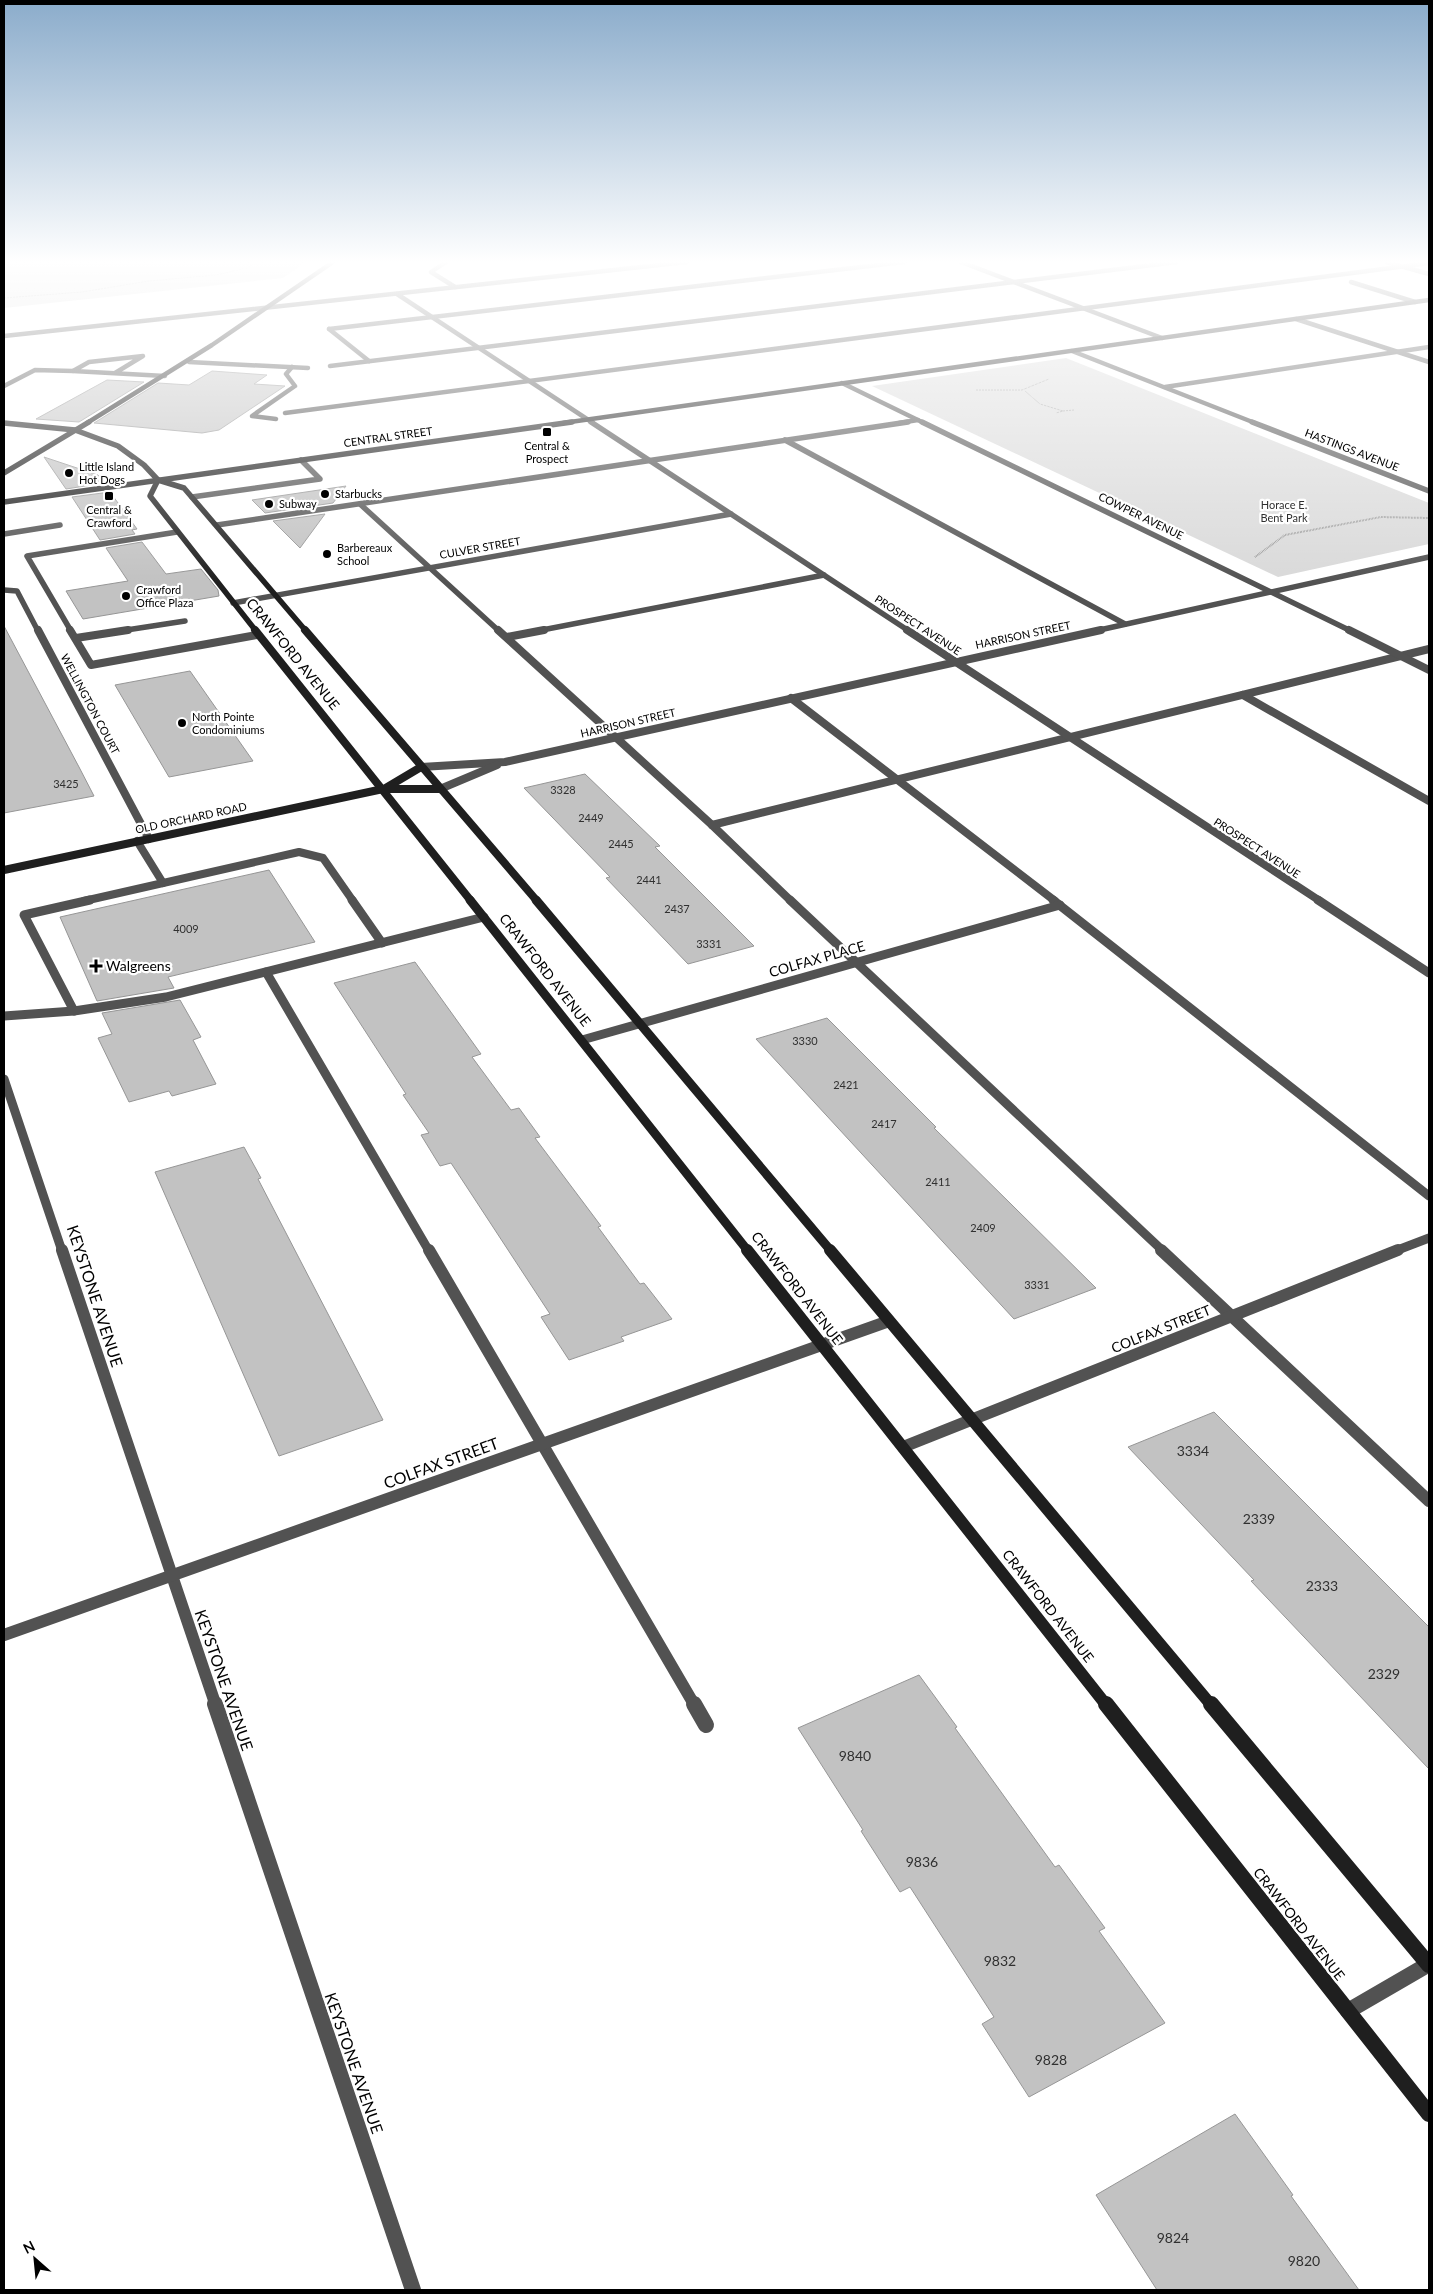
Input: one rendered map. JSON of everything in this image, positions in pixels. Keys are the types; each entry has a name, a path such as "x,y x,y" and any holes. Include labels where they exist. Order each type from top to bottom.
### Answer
{"main road":[{"path":"4,473 177,369"},
{"name":"CENTRAL STREET","path":"4,502 942,369"},
{"name":"CRAWFORD AVENUE","path":"4,423 75,430 118,446 144,465 158,480 184,488 640,1024 1429,1965"},
{"name":"CRAWFORD AVENUE","path":"158,480 150,496 257,635 383,789 582,1040 1429,2114"},
{"name":"OLD ORCHARD ROAD","path":"383,789 422,767"},
{"name":"OLD ORCHARD ROAD","path":"4,870 383,789 440,789"}],"street":[{"path":"115,372 120,369"},
{"path":"276,419 252,416 294,386 286,374 290,369"},
{"name":"PROSPECT AVENUE","path":"511,369 1429,973"},
{"path":"286,413 613,369"},
{"name":"HASTINGS AVENUE","path":"1119,369 1429,491"},
{"path":"1165,387 1284,369"},
{"path":"4,386 36,370 115,372 165,376"},
{"name":"COWPER AVENUE","path":"842,383 1429,670"},
{"path":"216,526 918,420"},
{"path":"785,440 1125,624"},
{"path":"192,497 320,478 301,460"},
{"path":"360,504 617,737 855,963 1429,1501"},
{"name":"CULVER STREET","path":"233,603 731,514"},
{"path":"4,534 60,525"},
{"path":"177,532 27,556 91,664 257,635"},
{"name":"HARRISON STREET","path":"422,767 505,762 1429,557"},
{"path":"507,637 824,575"},
{"name":"WELLINGTON COURT","path":"4,590 17,591 149,839"},
{"path":"76,638 184,620"},
{"path":"712,826 1429,649"},
{"path":"1242,695 1429,801"},
{"path":"791,698 1060,905 1429,1196"},
{"name":"HARRISON STREET","path":"440,789 505,762"},
{"path":"137,841 162,883"},
{"path":"74,1011 24,915 298,852 323,858 382,943"},
{"name":"COLFAX PLACE","path":"582,1040 1060,905"},
{"path":"4,1016 74,1011 166,997 484,917"},
{"path":"266,972 706,1725"},
{"name":"KEYSTONE AVENUE","path":"4,1079 170,1577 413,2290"},
{"name":"COLFAX STREET","path":"903,1447 1429,1238"},
{"name":"COLFAX STREET","path":"4,1635 889,1320"},
{"path":"1348,2011 1429,1965"}],"path":[{"path":"1024,391 1040,404 1063,411"},
{"path":"1056,413 1074,410"},
{"path":"1247,559 1261,555 1277,538 1285,535 1381,517 1429,518"}],"green space":[{"name":"Horace E. Bent Park","path":"989,369 1094,369 1429,503 1429,544 1278,577 872,386"}],"building":[{"path":"212,371 267,375 254,384 285,386 219,430 202,433 94,423 158,383 189,385"},
{"path":"107,380 144,382 79,422 36,419"},
{"path":"44,457 98,475 104,483 66,489"},
{"path":"346,486 333,503 265,513 252,500"},
{"path":"110,492 137,529 132,530 135,534 100,540 72,497"},
{"path":"325,514 300,548 273,521"},
{"path":"142,542 166,574 201,569 218,590 219,596 83,619 66,591 128,581 106,548"},
{"path":"4,626 79,767 94,796 4,813"},
{"name":"North Pointe Condominiums","path":"190,671 253,761 169,777 115,685"},
{"path":"585,774 660,846 655,847 754,946 688,964 606,878 610,877 524,788"},
{"name":"Walgreens","path":"269,870 315,942 168,977 174,988 97,1001 60,917"},
{"path":"415,962 481,1054 472,1057 511,1110 519,1108 540,1137 535,1138 601,1226 598,1227 640,1284 644,1283 672,1319 621,1337 624,1341 569,1360 541,1317 550,1314 451,1163 440,1166 421,1135 429,1133 403,1095 406,1094 334,983"},
{"path":"180,1000 201,1037 193,1040 216,1084 172,1096 169,1091 129,1102 98,1038 112,1034 102,1013"},
{"path":"827,1018 936,1127 934,1128 1096,1288 1014,1319 756,1039"},
{"path":"244,1147 261,1178 258,1179 383,1420 279,1456 155,1172"},
{"path":"1214,1412 1429,1627 1429,1769 1251,1581 1254,1580 1128,1447"},
{"path":"919,1675 1055,1867 1059,1865 1105,1928 1099,1931 1165,2023 1029,2097 982,2024 994,2017 910,1887 900,1892 798,1728"},
{"path":"1235,2114 1359,2290 1157,2290 1096,2195"}],"place":[{"name":"Central & Prospect","path":"547,432"},
{"name":"Little Island Hot Dogs","path":"69,473"},
{"name":"Starbucks","path":"325,494"},
{"name":"Central & Crawford","path":"109,496"},
{"name":"Subway","path":"269,504"},
{"name":"Barbereaux School","path":"327,554"},
{"name":"Crawford Office Plaza","path":"126,596"},
{"name":"North Pointe Condominiums","path":"182,723"},
{"name":"Walgreens","path":"96,966"}]}
